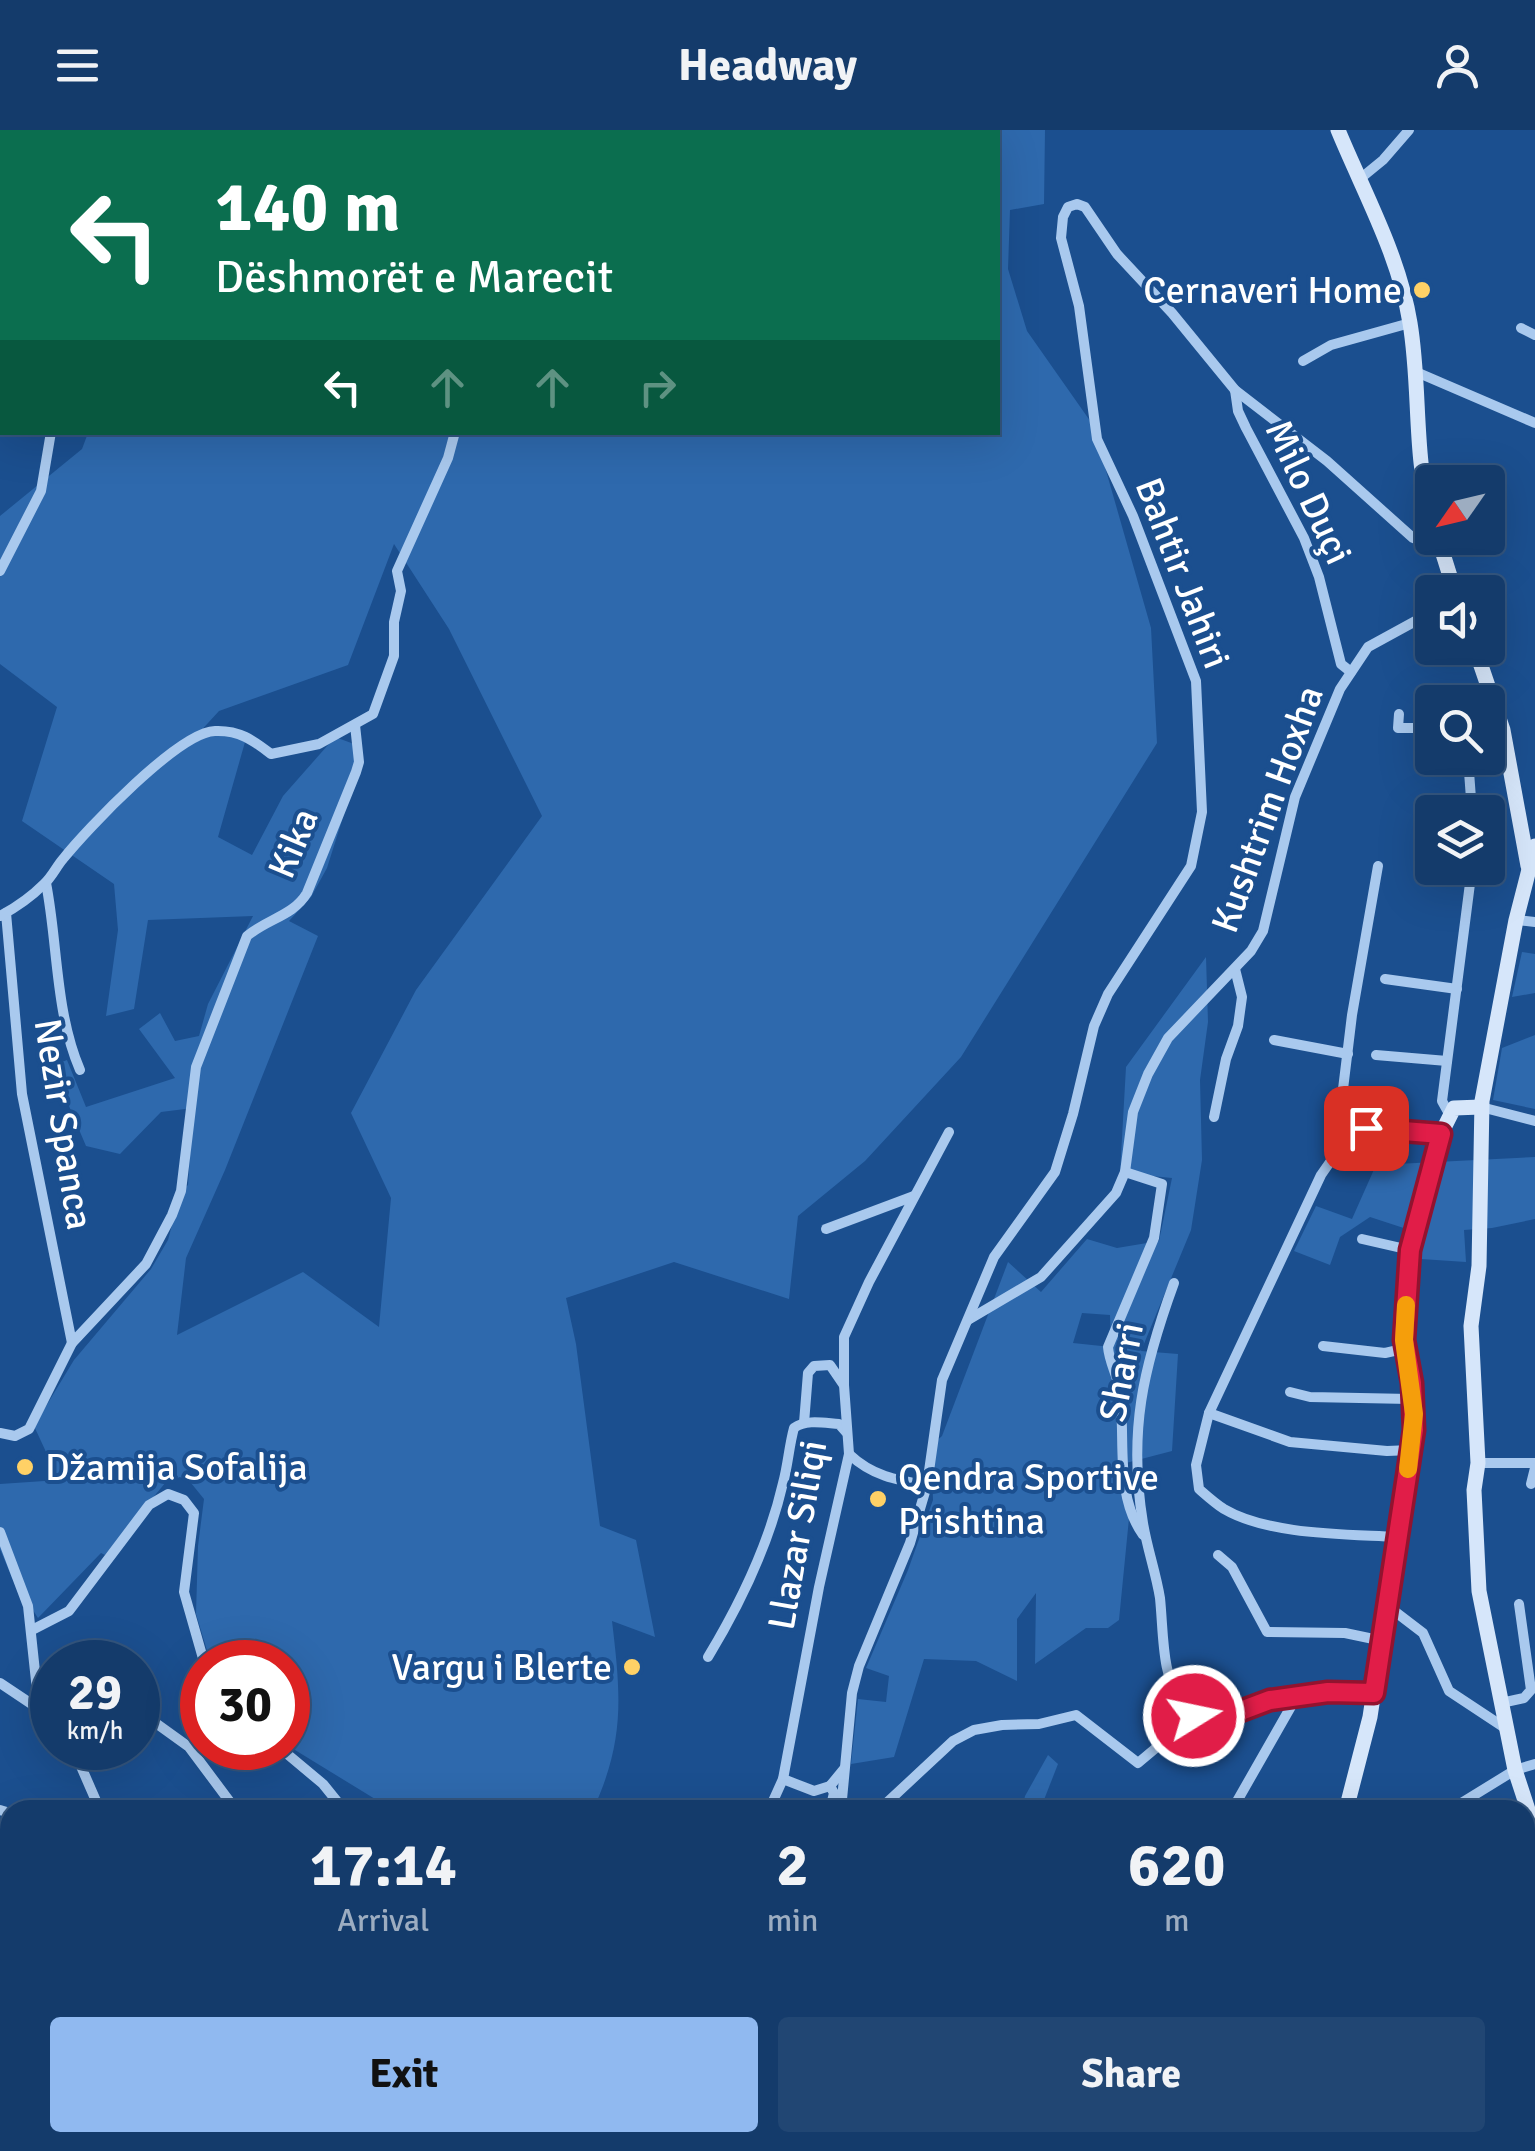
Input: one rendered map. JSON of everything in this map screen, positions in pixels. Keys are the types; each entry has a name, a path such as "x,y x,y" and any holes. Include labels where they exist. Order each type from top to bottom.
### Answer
{"street":[{"path":"1338,130 1361,178 1401,284 1410,323 1420,465"},
{"path":"1361,178 1410,130"},
{"name":"Bahtir Jahiri","path":"842,1800 852,1693 859,1666 910,1543 927,1485 942,1380 994,1256 1055,1172 1094,1026 1108,994 1191,866 1202,812 1196,680 1133,516 1097,439 1080,306 1060,238 1062,217 1068,206 1086,208 1116,254 1172,313 1235,390 1304,442 1415,538"},
{"path":"1303,361 1331,344 1410,323"},
{"path":"1521,328 1535,335"},
{"path":"1414,371 1535,423"},
{"name":"Milo Duçi","path":"1235,390 1238,411 1304,538 1318,576 1340,664 1351,672"},
{"path":"0,571 42,491 51,435"},
{"path":"355,725 374,714 385,686 394,656 394,622 401,591 398,571 455,435"},
{"name":"Kushtrim Hoxha","path":"967,1320 1041,1277 1116,1192 1125,1172 1134,1112 1148,1074 1168,1038 1235,968 1263,931 1295,797 1340,688 1368,647 1415,621"},
{"path":"1399,714 1398,728 1415,728"},
{"name":"Kika","path":"0,1433 15,1436 29,1429 72,1344 146,1264 172,1215 182,1191 196,1066 247,936 298,907 307,893 356,772 359,749 355,725 319,744 271,754 247,735 214,730 196,735 130,787 63,858 46,883 3,915"},
{"path":"1505,769 1532,876"},
{"path":"1525,1800 1515,1770 1479,1592 1474,1490 1478,1463 1470,1326 1478,1266 1481,1108 1516,920 1532,876 1535,846"},
{"path":"1378,866 1335,1156 1321,1175 1210,1412 1196,1465 1199,1489 1225,1510 1252,1520 1396,1537"},
{"path":"46,883 63,1009 80,1070"},
{"path":"1470,885 1442,1105 1449,1111 1481,1108 1535,1121"},
{"name":"Nezir Spanca","path":"3,915 22,1094 72,1344"},
{"path":"1516,920 1535,922"},
{"path":"1214,1117 1226,1059 1238,1026 1242,997 1235,968"},
{"path":"1385,979 1456,988"},
{"path":"1274,1040 1348,1054"},
{"path":"1376,1056 1447,1061"},
{"path":"1349,1800 1374,1693 1411,1450 1414,1414 1404,1340 1410,1250 1441,1134 1454,1108"},
{"path":"1366,1128 1441,1134"},
{"name":"Llazar Siliqi","path":"773,1800 783,1780 819,1587 849,1454 844,1337 949,1132"},
{"path":"1125,1172 1162,1184 1154,1238 1108,1348 1120,1398 1123,1483 1134,1522 1147,1540"},
{"path":"826,1230 915,1196"},
{"path":"1362,1239 1410,1250"},
{"name":"Sharri","path":"1174,1283 1150,1352 1136,1420 1139,1487 1160,1597 1166,1670 1172,1690 1184,1708"},
{"path":"1323,1346 1385,1353 1408,1348"},
{"path":"804,1423 808,1373 814,1366 830,1366 844,1385"},
{"path":"1290,1392 1310,1397 1410,1399"},
{"path":"1210,1412 1290,1442 1411,1450"},
{"path":"708,1657 733,1616 752,1573 783,1486 794,1428 804,1423 839,1424 847,1433"},
{"path":"849,1454 866,1470 927,1485"},
{"path":"1478,1463 1535,1465 1531,1484"},
{"path":"32,1630 69,1611 149,1505 168,1494 184,1500 194,1513 184,1592 198,1640"},
{"path":"0,1532 25,1594 33,1640"},
{"path":"1218,1555 1232,1567 1267,1632 1345,1633 1383,1641"},
{"path":"1501,1703 1529,1694 1531,1683 1519,1604"},
{"path":"1389,1607 1424,1633 1449,1690 1509,1730"},
{"path":"0,1682 30,1703"},
{"path":"1154,1702 1184,1708 1194,1716 1222,1718 1245,1707 1297,1696 1374,1693"},
{"path":"1238,1800 1297,1696"},
{"path":"890,1800 952,1741 974,1730 1040,1724 1076,1715 1138,1762 1194,1716"},
{"path":"160,1727 189,1747 229,1800"},
{"path":"1466,1800 1515,1770 1535,1764"},
{"path":"783,1780 814,1791 830,1786 844,1769"},
{"path":"82,1770 95,1800"},
{"path":"306,1770 336,1800"},
{"path":"830,1786 832,1800"}],"shaded area":[{"path":"1000,130 1045,130 1044,204 1010,210 1008,269 1027,331 1093,425 1151,628 1157,743 961,1057 865,1161 798,1216 789,1299 674,1262 566,1298 576,1344 600,1526 636,1540 655,1637 612,1621 618,1717 611,1761 597,1800 377,1800 310,1759 310,1640 204,1640 196,1614 204,1499 191,1483 180,1477 166,1482 105,1555 101,1553 38,1618 12,1578 0,1549 0,1484 59,1480 34,1426 74,1360 151,1269 168,1240 181,1191 188,1185 193,1108 161,1112 120,1154 86,1146 52,1066 67,1060 86,1107 175,1078 139,1029 160,1013 175,1041 199,1036 208,1004 253,916 148,920 134,1009 106,1016 118,930 114,884 22,821 57,707 0,664 0,516 82,449 87,435 1000,435","holes":["394,544 449,629 542,816 416,990 351,1113 391,1198 379,1327 303,1272 177,1335 186,1258 318,936 289,921 311,897 327,868 356,776 354,744 335,737 283,796 252,855 218,837 247,735 197,735 219,711 348,665"]},
{"path":"1522,952 1535,954 1535,993 1512,997"},
{"path":"1206,957 1208,1022 1200,1080 1202,1160 1191,1230 1141,1351 1178,1354 1172,1451 1126,1463 1131,1498 1119,1620 1108,1628 1086,1628 1035,1664 1036,1593 1017,1619 1017,1681 976,1661 924,1659 894,1757 851,1764 858,1699 886,1702 889,1676 866,1668 933,1500 931,1446 942,1436 1008,1262 1041,1292 1087,1239 1117,1248 1159,1241 1172,1178 1120,1173 1126,1067","holes":["1082,1313 1110,1315 1111,1347 1073,1343"]},
{"path":"1535,1035 1535,1109 1493,1100 1502,1048"},
{"path":"1535,1157 1535,1219 1464,1230 1466,1262 1421,1259 1422,1234 1370,1217 1340,1237 1330,1265 1294,1251 1316,1206 1352,1219 1376,1165"},
{"path":"1048,1755 1058,1764 1044,1800 1024,1800"}],"slow traffic":[{"path":"1406,1305 1404,1340 1414,1414 1408,1469"}],"place":[{"name":"Cernaveri Home","path":"1422,290"},
{"name":"Džamija Sofalija","path":"25,1467"},
{"name":"Qendra Sportive Prishtina","path":"878,1499"},
{"name":"Vargu i Blerte","path":"632,1667"}],"route":[{"path":"1194,1716 1213,1720 1270,1700 1328,1692 1374,1693 1414,1430 1412,1383 1404,1340 1410,1250 1441,1134 1366,1128"}]}
